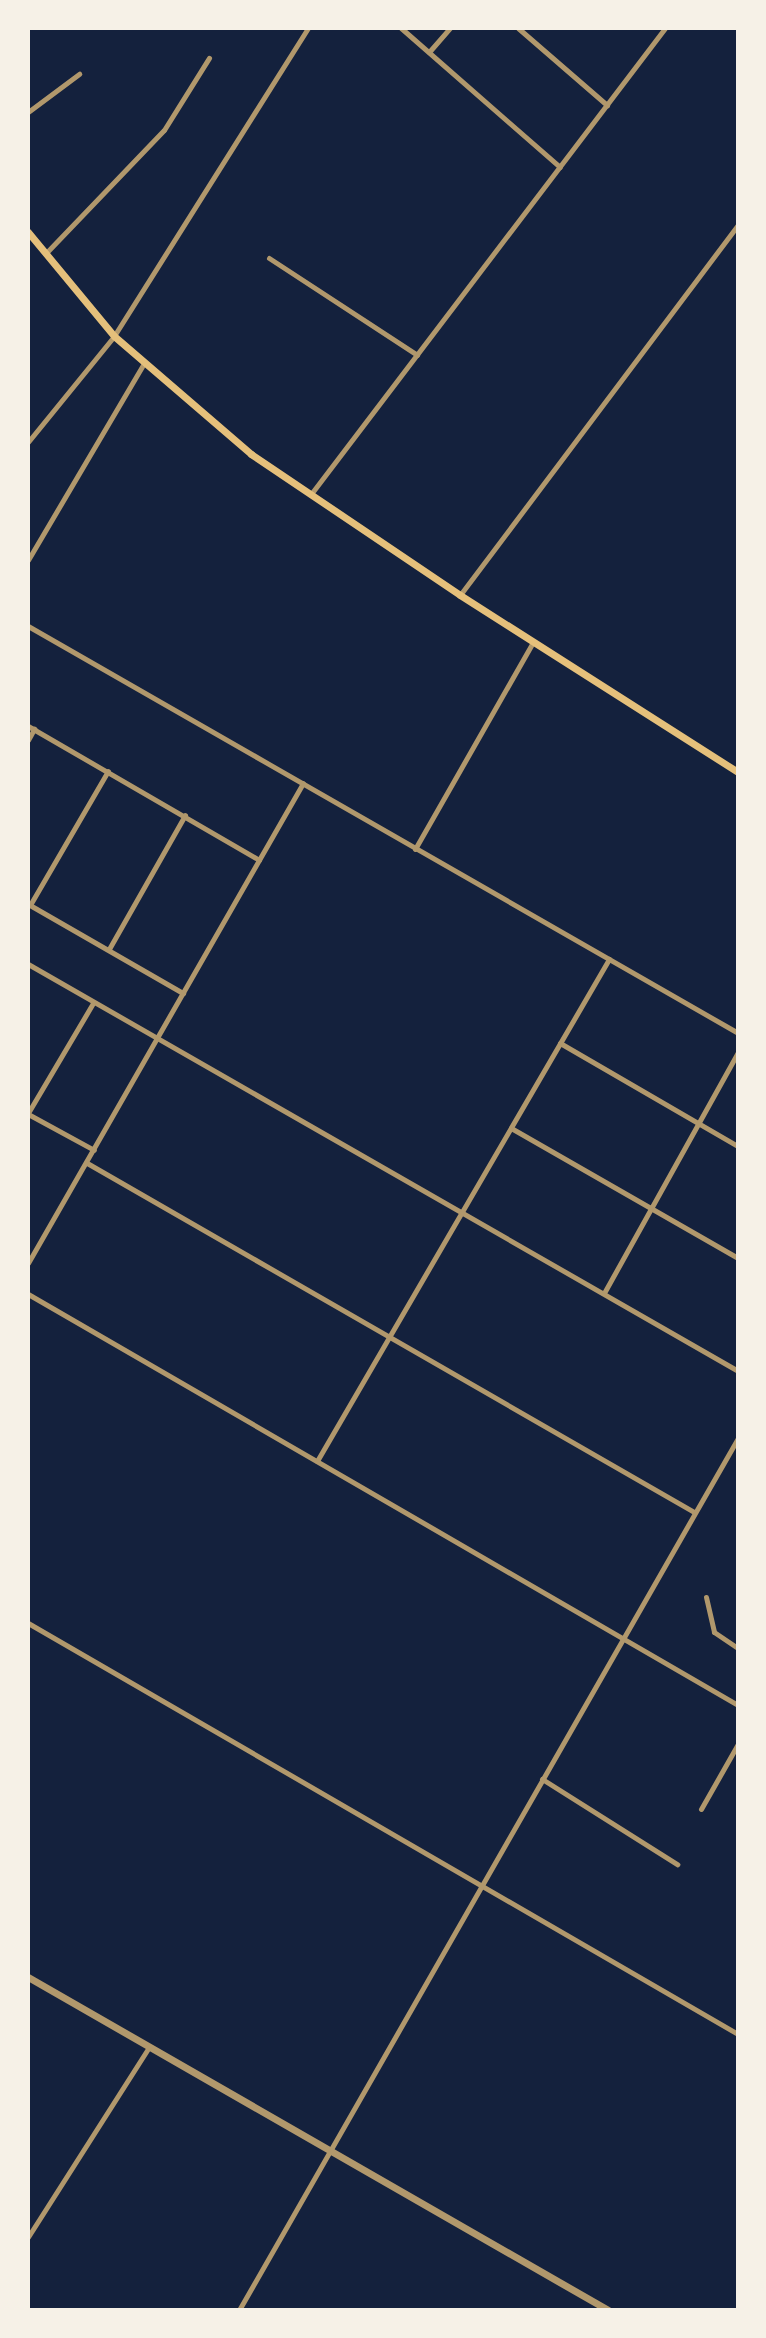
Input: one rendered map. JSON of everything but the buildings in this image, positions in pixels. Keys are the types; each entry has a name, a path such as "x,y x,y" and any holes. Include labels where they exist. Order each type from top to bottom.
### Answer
{"main road":[{"path":"28,232 114,336 218,428 460,595 738,772"}],"street":[{"path":"28,442 114,336 308,28"},
{"path":"401,28 560,167"},
{"path":"429,52 450,28"},
{"path":"518,28 607,105"},
{"path":"311,495 665,28"},
{"path":"45,254 164,130 209,58"},
{"path":"28,112 79,74"},
{"path":"460,595 738,225"},
{"path":"269,258 417,355"},
{"path":"28,560 144,363"},
{"path":"28,626 738,1033"},
{"path":"415,849 533,642"},
{"path":"28,740 31,727 259,860"},
{"path":"108,771 29,904 183,993"},
{"path":"28,1263 303,783"},
{"path":"109,949 185,815"},
{"path":"317,1461 609,959"},
{"path":"28,964 738,1371"},
{"path":"93,1003 28,1113 94,1150"},
{"path":"560,1043 738,1146"},
{"path":"604,1293 738,1052"},
{"path":"511,1128 738,1258"},
{"path":"87,1163 694,1512"},
{"path":"28,1294 738,1705"},
{"path":"239,2310 480,1884 738,1438"},
{"path":"706,1597 714,1632 738,1648"},
{"path":"28,1623 738,2034"},
{"path":"701,1809 738,1744"},
{"path":"542,1779 677,1864"},
{"path":"28,1977 608,2310"},
{"path":"28,2237 150,2046"}]}
